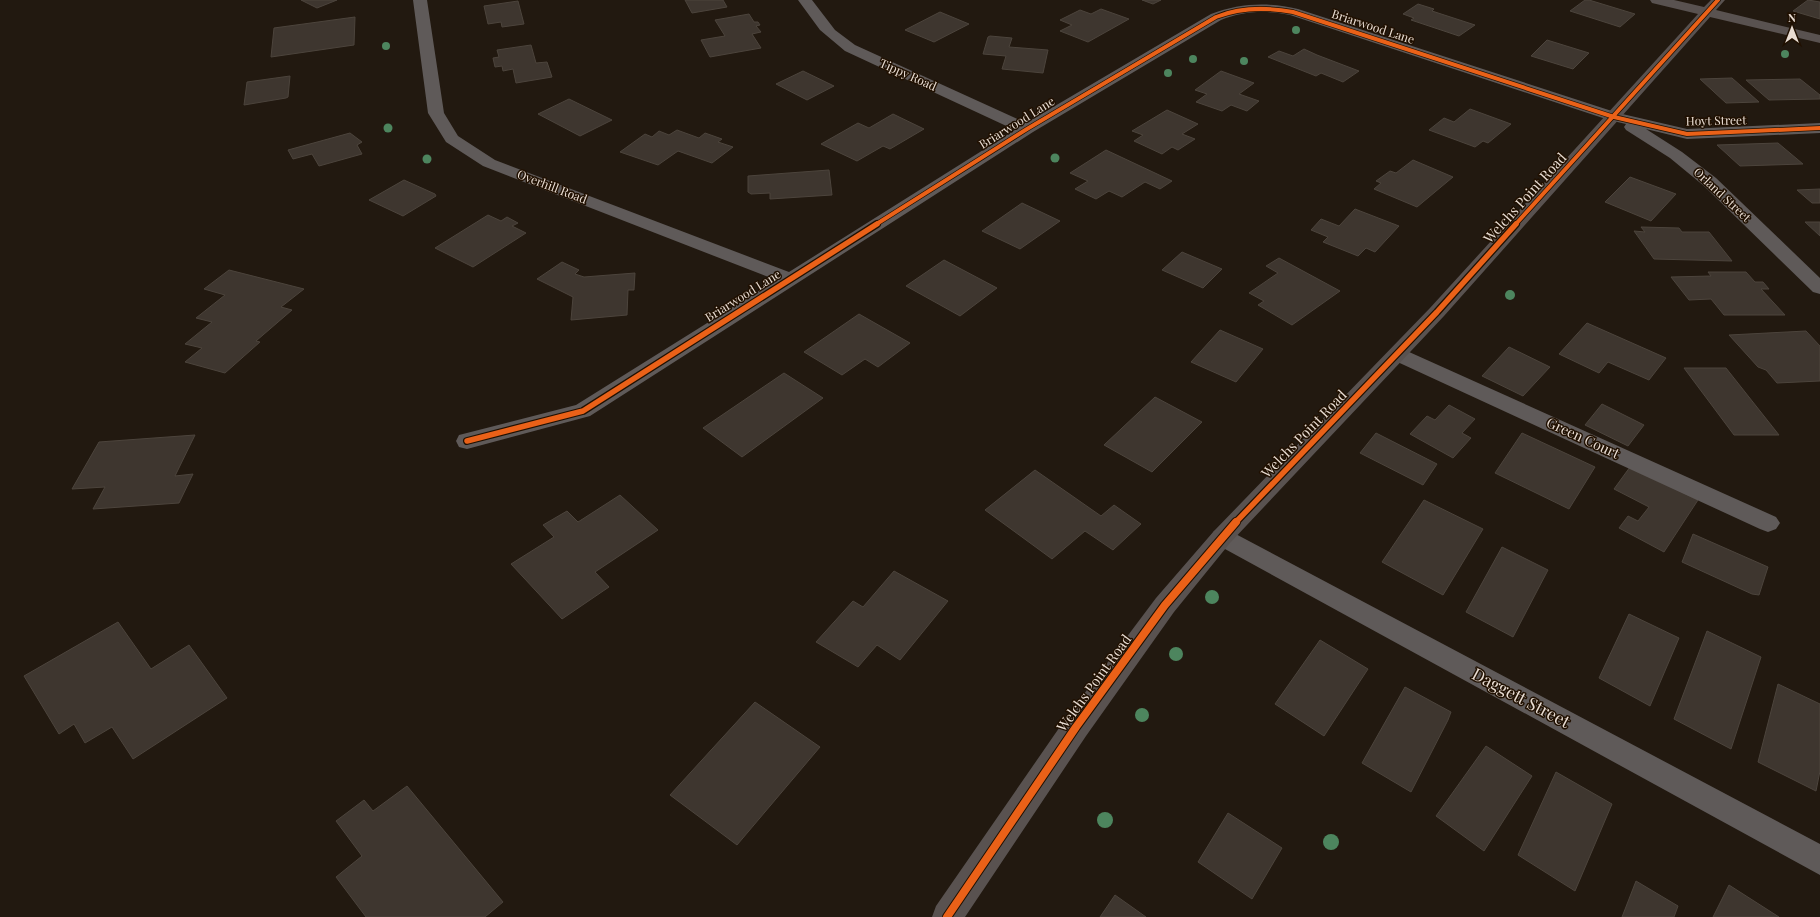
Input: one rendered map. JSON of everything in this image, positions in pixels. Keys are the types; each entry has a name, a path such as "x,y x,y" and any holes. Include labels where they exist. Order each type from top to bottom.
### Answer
{"street":[{"name":"Overhill Road","path":"420,0 436,113 452,139 490,163 791,279"},
{"name":"Tippy Road","path":"805,0 826,30 836,40 850,48 1027,129"},
{"path":"1657,0 1713,6 1820,39"},
{"name":"Welchs Point Road","path":"947,917 1081,721 1165,605 1222,537 1437,312 1713,6"},
{"name":"Briarwood Lane","path":"467,441 583,411 1027,129 1216,17 1234,11 1252,8 1272,8 1293,12 1614,117"},
{"name":"Hoyt Street","path":"1614,117 1687,134 1820,128"},
{"name":"Orland Street","path":"1614,117 1652,139 1694,169 1820,288"},
{"name":"Green Court","path":"1398,354 1768,523"},
{"name":"Daggett Street","path":"1222,537 1820,860"}],"building":[{"path":"301,0 337,0 317,8"},
{"path":"685,0 723,0 727,7 692,13"},
{"path":"1142,0 1161,0 1153,4"},
{"path":"1585,0 1635,14 1620,27 1570,11"},
{"path":"1808,0 1820,2 1820,19 1793,11"},
{"path":"518,1 524,24 502,27 501,22 488,24 484,6"},
{"path":"1418,4 1434,9 1432,11 1475,25 1459,36 1411,20 1414,18 1403,14"},
{"path":"1101,9 1129,19 1088,42 1060,31 1072,25 1060,20 1080,10 1091,14"},
{"path":"940,12 969,24 934,42 905,30"},
{"path":"749,14 754,22 758,22 760,25 756,26 761,32 752,34 761,48 710,57 701,40 725,36 715,20"},
{"path":"355,17 354,45 271,57 274,28"},
{"path":"988,37 1012,38 1009,47 1048,50 1043,73 1002,69 1006,56 983,54"},
{"path":"1547,40 1589,53 1573,69 1531,56"},
{"path":"531,45 536,63 547,62 552,77 516,83 513,69 503,71 502,66 495,67 493,58 499,57 497,50"},
{"path":"1304,49 1359,71 1343,82 1321,73 1316,76 1268,57 1279,51 1293,56"},
{"path":"803,71 834,86 807,100 776,84"},
{"path":"1221,71 1254,83 1239,94 1259,101 1247,111 1231,105 1222,111 1196,102 1207,94 1195,90"},
{"path":"290,76 288,97 244,105 247,82"},
{"path":"1732,78 1759,102 1726,103 1700,79"},
{"path":"1800,79 1820,95 1820,99 1769,100 1746,80"},
{"path":"569,99 612,120 580,136 538,114"},
{"path":"1470,109 1511,124 1488,143 1483,141 1475,147 1429,130 1444,118 1454,122"},
{"path":"1167,110 1198,124 1182,134 1195,139 1178,150 1172,147 1162,154 1134,141 1143,135 1132,131"},
{"path":"893,114 924,129 890,149 883,146 857,161 821,144 858,123 869,128"},
{"path":"677,130 699,138 705,133 722,139 718,142 733,147 712,163 678,151 658,165 620,152 645,134 652,137 659,131 669,135"},
{"path":"350,133 362,142 357,145 362,154 319,166 312,154 293,159 288,150"},
{"path":"1778,143 1803,164 1740,166 1717,145"},
{"path":"1106,150 1172,181 1160,189 1145,182 1122,197 1109,191 1096,199 1075,189 1088,181 1070,173"},
{"path":"1413,160 1453,177 1417,207 1374,189 1381,183 1376,181 1390,171 1396,173"},
{"path":"829,170 832,195 770,199 770,193 751,194 748,192 748,176"},
{"path":"1630,177 1676,194 1651,221 1605,202"},
{"path":"404,180 435,194 436,196 403,216 369,200"},
{"path":"1820,189 1820,203 1812,203 1797,190"},
{"path":"1022,203 1060,221 1020,249 982,231"},
{"path":"1355,209 1399,226 1375,252 1366,248 1358,256 1323,242 1328,237 1311,230 1321,219 1339,226"},
{"path":"488,215 501,221 507,217 518,223 512,226 526,233 473,267 435,248"},
{"path":"1805,222 1820,222 1820,236"},
{"path":"1641,227 1679,228 1682,232 1709,232 1732,261 1654,259 1634,231 1645,232"},
{"path":"1182,252 1222,269 1203,288 1162,270"},
{"path":"1279,258 1340,291 1292,325 1258,305 1264,301 1249,293 1278,273 1266,266"},
{"path":"944,260 997,288 960,316 906,286"},
{"path":"562,262 579,270 575,274 584,277 635,273 634,290 628,290 627,315 571,320 573,297 537,279"},
{"path":"229,270 304,289 281,307 292,310 256,341 260,342 225,373 185,362 202,348 185,344 212,322 196,318 225,295 204,289"},
{"path":"1708,272 1746,272 1755,282 1763,282 1769,289 1761,289 1785,315 1724,315 1711,299 1689,300 1671,277 1711,276"},
{"path":"859,314 910,343 878,367 865,359 842,375 804,352"},
{"path":"1587,323 1666,358 1649,380 1608,362 1599,373 1559,354"},
{"path":"1220,330 1263,349 1236,382 1191,362"},
{"path":"1806,331 1820,346 1820,381 1777,383 1766,370 1758,367 1729,335"},
{"path":"1509,347 1550,367 1523,396 1482,376"},
{"path":"1684,368 1726,368 1779,435 1734,435"},
{"path":"784,373 823,398 742,457 703,428"},
{"path":"1155,397 1202,422 1152,472 1104,445"},
{"path":"1602,404 1644,425 1628,446 1585,425"},
{"path":"1449,405 1475,419 1462,433 1471,438 1453,458 1410,434 1427,416 1435,420"},
{"path":"1376,433 1437,464 1423,485 1360,453"},
{"path":"1522,433 1595,467 1569,509 1495,473"},
{"path":"195,435 175,476 193,474 179,503 93,509 105,487 72,489 99,442"},
{"path":"1630,467 1698,500 1664,552 1619,528 1628,516 1638,521 1649,507 1614,489"},
{"path":"1035,470 1101,516 1114,505 1141,524 1113,550 1085,531 1052,559 985,510"},
{"path":"620,495 658,530 595,572 609,587 562,619 511,564 554,537 543,525 567,511 578,522"},
{"path":"1424,500 1483,529 1443,595 1382,562"},
{"path":"1693,534 1768,567 1759,595 1752,594 1682,562"},
{"path":"1502,547 1548,570 1513,637 1466,612"},
{"path":"894,571 948,601 900,660 877,645 858,667 816,642 853,601 863,607"},
{"path":"1629,614 1679,638 1650,706 1599,678"},
{"path":"118,622 151,669 189,645 227,698 133,759 112,727 85,743 74,724 59,734 24,676"},
{"path":"1707,631 1761,657 1731,749 1674,719"},
{"path":"1320,640 1368,669 1324,736 1275,704"},
{"path":"1778,684 1820,704 1820,771 1816,791 1758,762"},
{"path":"1405,687 1451,712 1411,792 1362,763"},
{"path":"755,702 820,747 737,845 670,795"},
{"path":"1486,746 1532,776 1484,851 1436,816"},
{"path":"1556,772 1612,804 1575,891 1518,855"},
{"path":"407,786 503,902 485,917 366,917 336,877 362,856 336,821 364,800 373,811"},
{"path":"1228,813 1282,848 1252,899 1198,862"},
{"path":"1636,881 1678,906 1674,917 1622,917"},
{"path":"1729,885 1779,917 1713,917"},
{"path":"1115,895 1146,917 1100,917"}],"cycle path":[{"path":"947,917 1076,727 1165,605 1222,537 1437,312 1718,0"},
{"path":"467,441 583,411 1027,129 1225,13 1254,8 1293,12 1614,117 1687,134 1820,128"}]}
